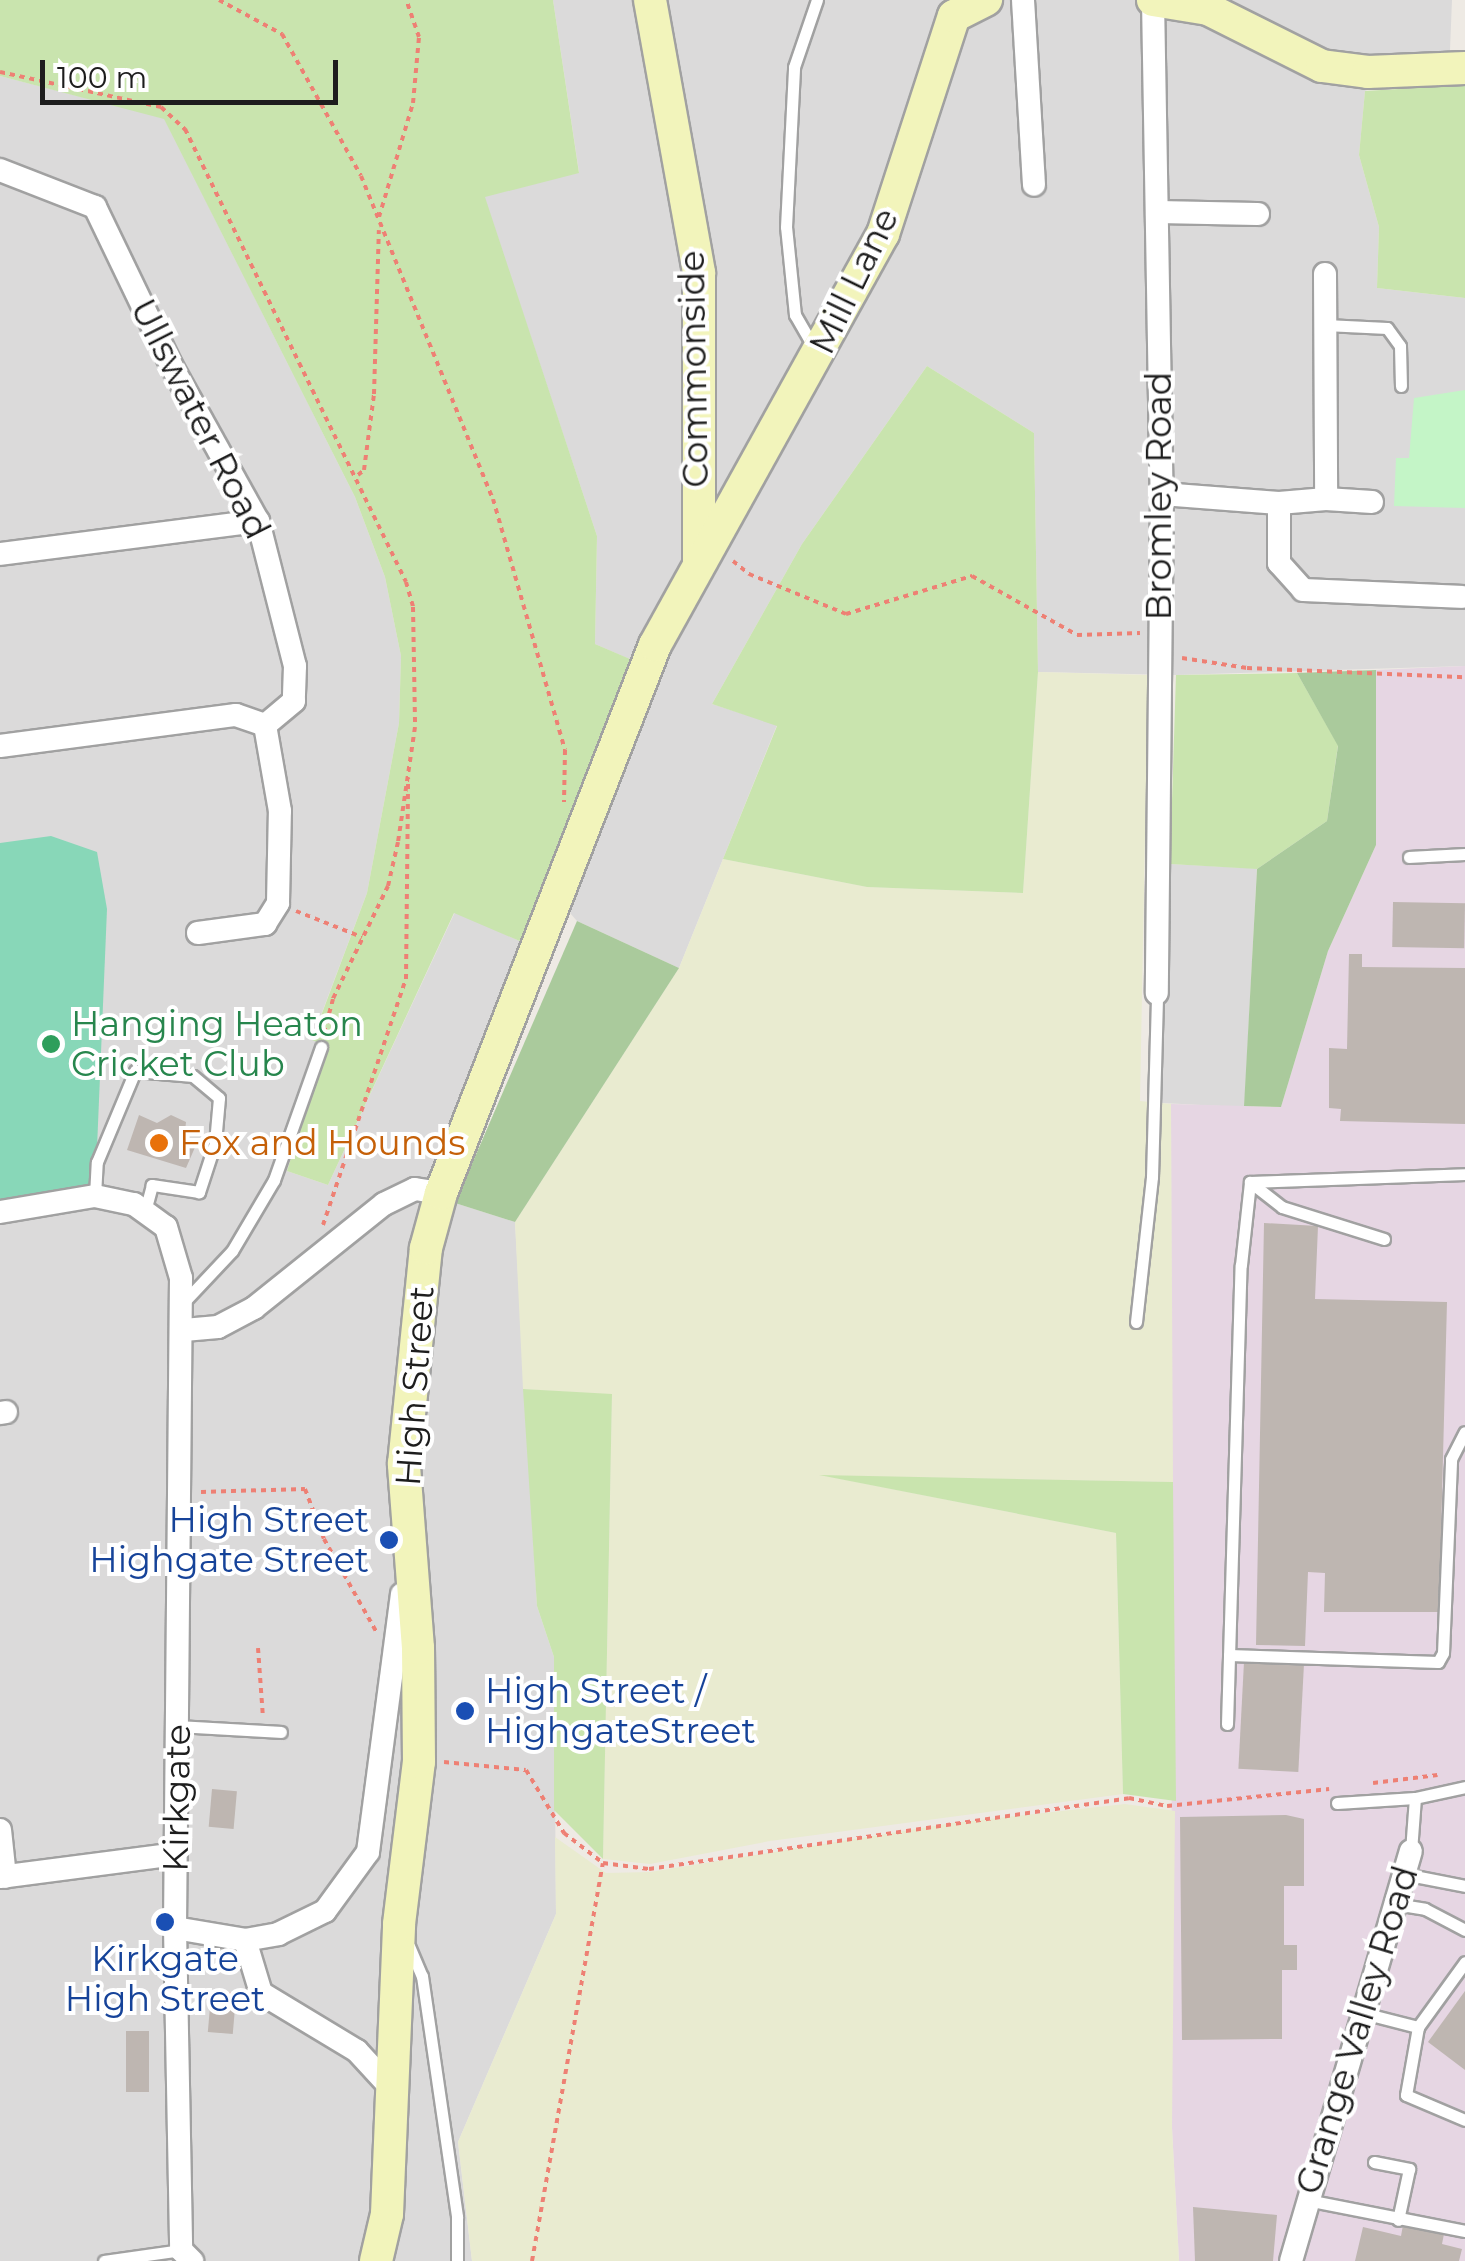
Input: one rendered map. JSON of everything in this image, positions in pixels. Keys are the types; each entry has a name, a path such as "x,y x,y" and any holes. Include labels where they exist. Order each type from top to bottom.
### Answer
{"street":[{"name":"Commonside","path":"650,0 699,273 707,553"},
{"name":"Mill Lane","path":"707,553 883,234 947,8 986,0"},
{"path":"1023,0 1034,186"},
{"path":"1153,0 1208,9 1322,66 1368,72 1465,68"},
{"name":"Bromley Road","path":"1153,0 1162,494 1157,992"},
{"name":"Ullswater Road","path":"0,170 94,207 171,365 258,520 295,666 294,701 265,725"},
{"path":"1157,212 1258,214"},
{"path":"1325,274 1326,499"},
{"path":"1162,494 1279,504 1326,499 1372,502"},
{"path":"1279,504 1279,563 1304,590 1463,602"},
{"path":"0,554 258,520"},
{"name":"High Street","path":"376,2261 387,2214 399,1924 419,1762 418,1648 407,1541 409,1383 426,1248 441,1193 655,645 707,553"},
{"path":"0,746 236,715 265,725 280,811 278,903 265,924 198,933"},
{"path":"184,1330 236,1318 384,1204 415,1189 441,1193"},
{"path":"0,1212 95,1196 145,1212"},
{"name":"Kirkgate","path":"145,1212 166,1226 184,1330 174,2256"},
{"path":"175,1928 245,1940 278,1934 325,1911 368,1852 397,1662 407,1541"},
{"path":"0,1830 2,1877 176,1854"},
{"name":"Grange Valley Road","path":"1291,2261 1411,1851"},
{"path":"245,1940 261,1994 357,2051 392,2088"}],"lane":[{"path":"818,0 794,72 786,228 794,316 818,356"},
{"path":"1325,326 1387,328 1400,346 1401,386"},
{"path":"1409,856 1465,854"},
{"path":"1136,1322 1137,1265 1152,1177 1157,992"},
{"path":"182,1304 232,1250 274,1180 321,1046"},
{"path":"95,1196 97,1162 134,1071 193,1076 219,1098 215,1143 199,1192 152,1185 145,1212"},
{"path":"1250,1182 1465,1174"},
{"path":"1250,1182 1282,1207 1384,1239"},
{"path":"1227,1724 1240,1265 1250,1182"},
{"path":"1229,1654 1438,1662 1443,1653 1451,1459 1465,1432"},
{"path":"178,1726 281,1732"},
{"path":"1336,1803 1415,1798 1465,1787"},
{"name":"Grange Valley Road","path":"1411,1851 1415,1798"},
{"path":"1404,1874 1465,1886"},
{"path":"1395,1904 1425,1908 1465,1930"},
{"path":"399,1924 422,1976 457,2217 457,2261"},
{"path":"1465,1962 1418,2027 1406,2095 1465,2120"},
{"path":"1363,2013 1418,2027"},
{"path":"1374,2162 1409,2168 1398,2220"},
{"path":"1307,2200 1465,2231"},
{"path":"104,2261 174,2256"}],"path":[{"path":"219,0 282,34 361,176 492,499 546,669 566,750 564,817"},
{"path":"358,475 364,470 374,394 379,223 413,103 420,37 406,0"},
{"path":"0,72 161,108 186,129 358,475 413,607 415,728 388,886 333,1000 321,1046"},
{"path":"707,553 846,614 972,576 1076,635 1158,643 1247,668 1465,677"},
{"path":"310,1262 406,978 408,758"},
{"path":"278,903 364,937"},
{"path":"181,1493 305,1490 324,1539 397,1662"},
{"path":"258,1648 264,1730"},
{"path":"419,1762 526,1770 546,1813 603,1864 649,1869 1129,1798 1168,1806 1336,1788"},
{"path":"1362,1784 1448,1774"},
{"path":"532,2261 603,1864"},
{"path":"177,1998 261,1994"}],"shaded area":[{"path":"553,0 1452,0 1450,50 1365,91 1359,155 1379,227 1377,288 1465,298 1465,666 1176,675 1038,672 1034,433 927,366 802,544 712,704 777,725 679,968 577,921 570,913 650,668 595,644 597,536 484,196 579,172"},
{"path":"0,76 164,118 355,497 385,577 401,656 399,723 367,893 312,1039 326,1045 287,1171 328,1185 455,912 529,945 455,1203 515,1222 537,1606 554,1657 556,1914 458,2142 472,2261 0,2261"},
{"path":"1465,666 1465,2261 1179,2261 1172,2128 1171,1104 1281,1107 1328,951 1376,845 1376,670"},
{"path":"1170,864 1257,869 1244,1107 1157,1103"}],"green space":[{"path":"0,0 553,0 579,173 485,197 597,536 595,644 630,659 529,945 454,913 328,1185 287,1171 326,1046 312,1040 367,893 399,723 401,656 385,577 355,497 164,119 0,76"},
{"path":"1465,85 1465,298 1377,288 1379,227 1359,155 1365,91"},
{"path":"927,366 1034,433 1038,672 1023,893 867,887 723,859 777,726 712,704 802,544"},
{"path":"1465,390 1465,508 1394,506 1396,458 1409,458 1414,398"},
{"path":"1376,670 1376,845 1328,951 1281,1107 1244,1106 1257,869 1327,821 1338,746 1297,673"},
{"path":"1038,672 1148,675 1140,1101 1171,1104 1173,1482 826,1476 1116,1533 1123,1794 770,1841 650,1864 603,1859 612,1395 523,1389 515,1222 679,968 723,859 867,887 1023,893"},
{"path":"1297,673 1338,745 1327,821 1257,869 1170,864 1176,675"},
{"name":"Hanging Heaton Cricket Club","path":"51,836 97,852 107,909 95,1196 0,1212 0,843"},
{"path":"577,921 679,968 515,1222 455,1203"},
{"path":"523,1389 612,1394 603,1859 554,1810 554,1657 537,1606"},
{"path":"819,1475 1173,1482 1176,1801 1123,1794 1116,1533"},
{"path":"1125,1804 1175,1811 1172,2128 1179,2261 472,2261 458,2142 556,1914 555,1837 606,1873 650,1872 953,1823"}],"building":[{"path":"1393,902 1465,903 1464,948 1392,947"},
{"path":"1349,954 1362,954 1362,967 1465,968 1465,1124 1340,1121 1341,1109 1329,1108 1329,1048 1347,1049"},
{"name":"Fox and Hounds","path":"139,1115 157,1123 171,1115 186,1122 184,1141 196,1145 186,1168 127,1150"},
{"path":"1264,1223 1318,1226 1315,1299 1447,1302 1439,1612 1324,1612 1325,1573 1308,1572 1305,1646 1256,1645"},
{"path":"1244,1662 1304,1665 1298,1772 1238,1769"},
{"path":"212,1789 237,1791 234,1829 209,1827"},
{"path":"1286,1815 1304,1819 1304,1886 1284,1886 1284,1945 1297,1945 1297,1970 1282,1970 1282,2039 1182,2040 1180,1817"},
{"path":"1465,1991 1465,2070 1428,2042"},
{"path":"210,2007 235,2009 233,2034 208,2032"},
{"path":"126,2031 149,2031 149,2092 126,2092"},
{"path":"1193,2207 1277,2215 1273,2261 1195,2261"},
{"path":"1403,2225 1444,2234 1442,2244 1462,2249 1459,2261 1355,2261 1363,2227 1401,2236"}],"place":[{"name":"Hanging Heaton Cricket Club","path":"51,1044"},
{"name":"Fox and Hounds","path":"159,1143"},
{"name":"High Street Highgate Street","path":"389,1540"},
{"name":"High Street / HighgateStreet","path":"465,1711"},
{"name":"Kirkgate High Street","path":"165,1922"}]}
